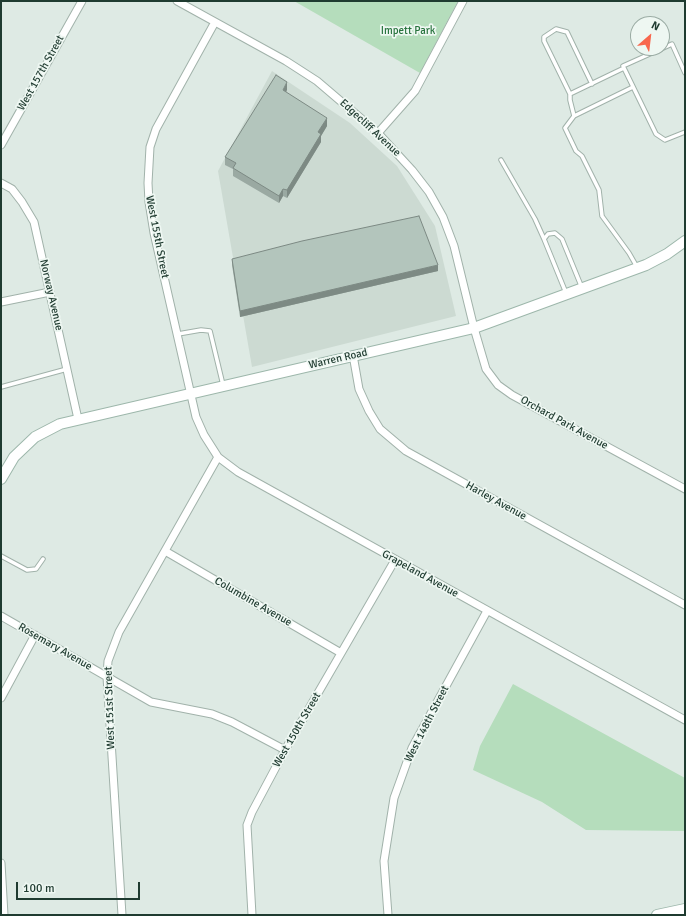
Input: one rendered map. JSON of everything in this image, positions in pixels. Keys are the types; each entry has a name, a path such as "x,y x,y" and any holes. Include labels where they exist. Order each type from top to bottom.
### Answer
{"main road":[{"name":"Warren Road","path":"1,478 14,457 35,436 60,424 474,328 637,268 667,254 685,241"},
{"path":"657,915 685,909"}],"street":[{"name":"West 157th Street","path":"1,145 82,1"},
{"name":"Edgecliff Avenue","path":"177,1 286,61 317,81 378,133 412,170 429,192 443,217 456,251 474,328"},
{"path":"378,133 415,91 463,1"},
{"name":"West 155th Street","path":"192,394 149,202 150,147 156,129 215,22"},
{"name":"Norway Avenue","path":"1,183 12,189 34,222 78,419"},
{"path":"1,302 50,292"},
{"name":"Orchard Park Avenue","path":"474,328 486,369 498,385 512,395 685,489"},
{"name":"Harley Avenue","path":"353,356 359,389 380,429 406,451 685,605"},
{"name":"Grapeland Avenue","path":"192,394 196,418 204,435 218,457 238,472 486,611 685,720"},
{"name":"West 151st Street","path":"122,915 107,677 108,661 119,632 218,457"},
{"name":"Columbine Avenue","path":"165,551 341,653"},
{"name":"West 150th Street","path":"252,915 247,825 252,812 285,750 395,560"},
{"name":"West 148th Street","path":"388,915 384,861 394,798 412,748 486,611"},
{"name":"Rosemary Avenue","path":"1,616 151,702 212,714 232,722 285,750"},
{"path":"1,698 35,635"},
{"path":"1,863 4,915"}],"lane":[{"path":"574,116 570,94 544,41 544,37 556,29 567,32 592,84"},
{"path":"570,94 624,68 623,66 672,44 685,73"},
{"path":"624,68 656,134 665,140 685,132"},
{"path":"633,88 574,116 565,128 576,151 582,156 599,190 602,216 629,253 637,268"},
{"path":"502,160 535,220 566,294"},
{"path":"544,239 548,234 555,233 562,239 582,288"},
{"path":"178,334 201,330 210,331 223,386"},
{"path":"1,387 67,369"},
{"path":"1,556 27,570 36,569 43,559"}],"shaded area":[{"path":"272,71 350,123 397,166 435,226 456,316 252,367 218,171"}],"green space":[{"name":"Impett Park","path":"294,1 458,1 420,73"},
{"path":"513,684 685,778 685,831 586,830 542,802 473,770 480,746"}],"building":[{"path":"276,75 287,82 283,90 327,118 318,132 321,134 287,190 283,189 279,196 233,168 236,163 225,157"},
{"path":"419,216 438,265 240,311 232,259 302,241"}]}
